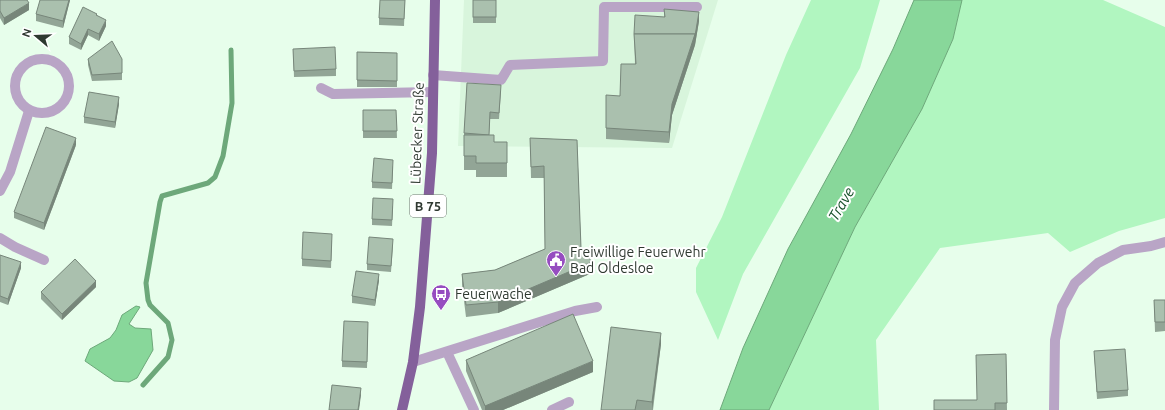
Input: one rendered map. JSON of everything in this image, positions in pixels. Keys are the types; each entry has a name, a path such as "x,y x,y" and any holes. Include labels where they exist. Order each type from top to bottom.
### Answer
{"main road":[{"name":"Lübecker Straße","path":"402,410 413,362 422,284 432,153 435,0"}],"street":[{"path":"433,75 501,80 510,65 603,61 604,7 697,7"},
{"path":"44,58 58,63 65,71 69,80 70,91 65,102 53,112 39,114 28,111 16,95 14,81 18,72 26,63 34,59 44,58"},
{"path":"321,88 333,94 433,92"},
{"path":"0,191 10,172 28,111"},
{"path":"0,238 44,260"},
{"path":"1054,410 1055,340 1062,307 1075,283 1098,263 1123,250 1151,246 1165,242"},
{"path":"413,362 575,311 597,307"},
{"path":"447,352 474,410"},
{"path":"552,410 569,402"}],"shaded area":[{"path":"464,0 718,0 672,148 458,146"},
{"path":"811,0 880,0 860,68 743,274 718,340 696,292 696,268 722,217 786,55"},
{"path":"962,0 1103,0 1165,27 1165,218 1119,231 1070,252 1048,233 940,248 876,340 879,410 769,410 855,227 922,109 953,39"}],"water":[{"name":"Trave","path":"914,0 962,0 953,39 922,109 855,227 769,410 720,410 743,348 788,249 851,134 893,49"},
{"path":"136,306 140,307 129,324 135,328 151,329 153,350 137,378 129,382 114,381 85,361 90,349 110,338 116,330 122,315"}],"building":[{"path":"0,0 27,0 29,3 4,18 0,11"},
{"path":"40,0 69,0 63,21 36,14"},
{"path":"380,0 405,0 404,19 379,18"},
{"path":"473,0 496,0 496,17 473,17"},
{"path":"83,7 106,20 99,34 88,29 81,44 69,37"},
{"path":"664,9 699,12 695,36 695,34 634,34 635,15 665,17"},
{"path":"634,34 695,34 672,104 669,132 606,128 606,95 620,96 621,64 636,64"},
{"path":"112,41 122,59 122,73 92,75 88,59"},
{"path":"335,47 336,69 294,71 293,49"},
{"path":"357,52 397,53 397,81 357,80"},
{"path":"467,83 501,85 499,113 490,112 489,135 464,133"},
{"path":"89,92 119,97 115,122 84,117"},
{"path":"363,110 396,110 397,131 363,131"},
{"path":"46,127 76,138 44,223 14,212"},
{"path":"464,135 494,135 494,142 507,142 507,163 476,163 476,156 464,156"},
{"path":"530,138 577,140 581,248 592,262 498,302 466,305 462,274 495,270 545,249 544,166 531,167"},
{"path":"374,158 393,160 392,183 372,182"},
{"path":"373,198 393,199 392,220 372,219"},
{"path":"303,232 332,234 331,261 302,259"},
{"path":"369,237 393,239 391,266 367,264"},
{"path":"0,255 21,262 8,299 0,296"},
{"path":"75,259 96,281 62,314 41,292"},
{"path":"356,271 379,274 375,300 352,296"},
{"path":"1154,300 1165,300 1165,322 1155,322"},
{"path":"573,314 593,361 485,406 466,360"},
{"path":"344,321 368,322 367,362 342,361"},
{"path":"611,327 661,333 652,402 637,400 635,410 601,410"},
{"path":"1125,349 1128,390 1097,392 1094,351"},
{"path":"1006,354 1007,403 995,403 995,410 934,410 934,400 977,400 976,355"},
{"path":"332,385 361,388 358,410 329,410"}],"waterway":[{"path":"143,385 168,357 172,340 168,323 150,305 146,283 160,202 162,196 208,183 215,177 223,156 232,103 231,50"}],"place":[{"name":"Freiwillige Feuerwehr Bad Oldesloe","path":"556,277"},
{"name":"Feuerwache","path":"441,311"}]}
